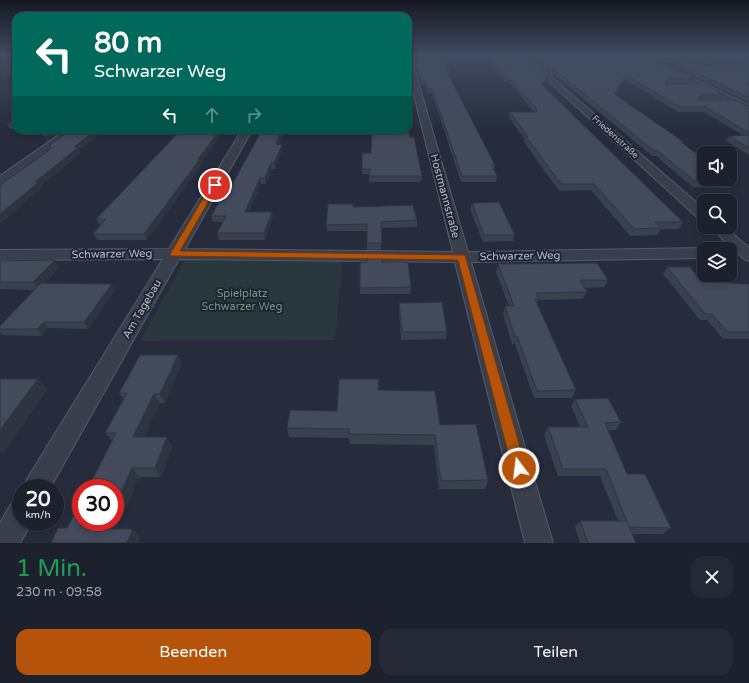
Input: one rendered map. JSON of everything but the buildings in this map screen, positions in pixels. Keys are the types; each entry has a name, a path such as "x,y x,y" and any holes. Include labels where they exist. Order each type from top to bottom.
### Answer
{"street":[{"name":"Hostmannstraße","path":"414,80 539,543"},
{"name":"Friedenstraße","path":"552,80 697,210"},
{"path":"694,80 749,108"},
{"path":"0,181 66,134"},
{"name":"Am Tagebau","path":"41,479 245,134"},
{"path":"725,234 748,254"},
{"name":"Schwarzer Weg","path":"0,255 174,254 462,257 697,253"},
{"path":"737,253 748,254"},
{"path":"4,543 12,529"}],"green space":[{"name":"Spielplatz Schwarzer Weg","path":"186,258 343,258 335,340 140,341"}],"route":[{"path":"215,185 174,254 462,257 519,468"}]}
